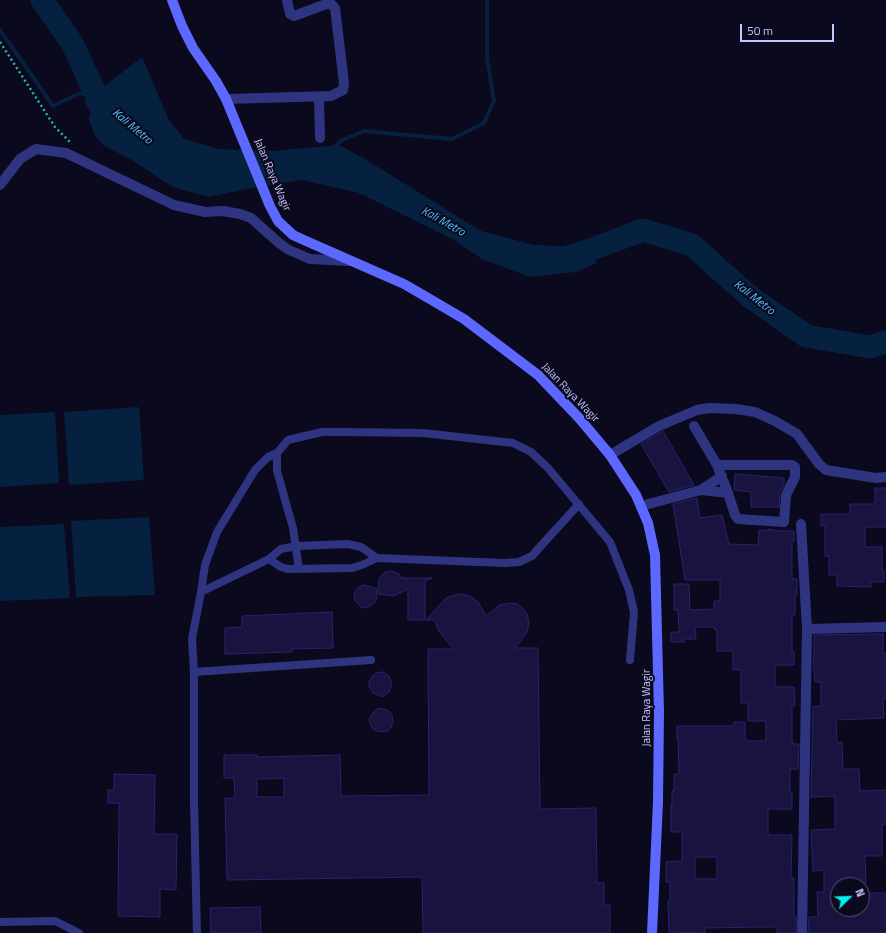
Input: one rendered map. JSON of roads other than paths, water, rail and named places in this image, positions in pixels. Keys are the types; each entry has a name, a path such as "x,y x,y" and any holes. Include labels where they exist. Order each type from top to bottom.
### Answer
{"main road":[{"name":"Jalan Raya Wagir","path":"172,0 182,26 193,48 216,81 226,99 270,206 278,221 293,235 404,284 464,319 538,375 555,391 610,455 625,477 641,506 648,523 655,554 660,712 658,802 652,933"}],"street":[{"path":"226,99 319,97 331,96 344,90 335,8 331,4 326,4 294,16 290,14 287,0"},
{"path":"319,97 320,138"},
{"path":"1,182 20,159 36,148 66,153 174,205 206,212 223,211 240,214 251,218 289,250 310,259 350,261"},
{"path":"610,455 659,426 691,412 709,408 736,409 755,412 775,421 797,434 819,464 826,470 876,478 886,477"},
{"path":"694,426 717,465 735,515 738,519 784,522 786,495 795,477 795,467 792,465 717,465"},
{"path":"641,506 701,490 722,476"},
{"path":"701,490 728,493"},
{"path":"801,524 807,629 802,933"},
{"path":"807,629 886,627"}],"lane":[{"path":"197,933 194,801 194,672 192,639 202,592 205,565 217,532 255,470 268,457 277,453 288,440 322,432 423,433 514,442 531,452 548,468 610,542 629,590 634,612 630,660"},
{"path":"277,453 277,471 293,528 299,569"},
{"path":"269,559 288,569 352,568 377,558 504,563 519,562 532,556 579,504"},
{"path":"202,592 269,559 281,550 296,546 348,544 361,547 377,558"},
{"path":"194,672 371,660"},
{"path":"0,922 55,921 79,933"}],"water":[{"path":"142,57 168,118 184,139 219,149 273,151 339,145 365,159 481,231 534,245 583,247 597,263 576,272 530,277 482,259 452,239 359,193 302,180 246,189 209,197 173,187 132,160 103,145 95,136 89,117 91,112 84,102"},
{"path":"139,407 144,480 69,485 64,412"},
{"path":"55,412 59,483 0,487 0,415"},
{"path":"149,517 155,595 76,597 71,521"},
{"path":"64,524 70,598 0,601 0,527"}],"waterway":[{"name":"Kali Metro","path":"42,0 72,43 97,97 118,115"},
{"path":"333,148 342,140 364,131 452,139 484,123 494,101 487,58 487,0"},
{"path":"0,30 53,106 80,93 96,97"},
{"name":"Kali Metro","path":"557,260 584,252 643,230 692,245 749,296 806,336 870,347 886,342"}]}
